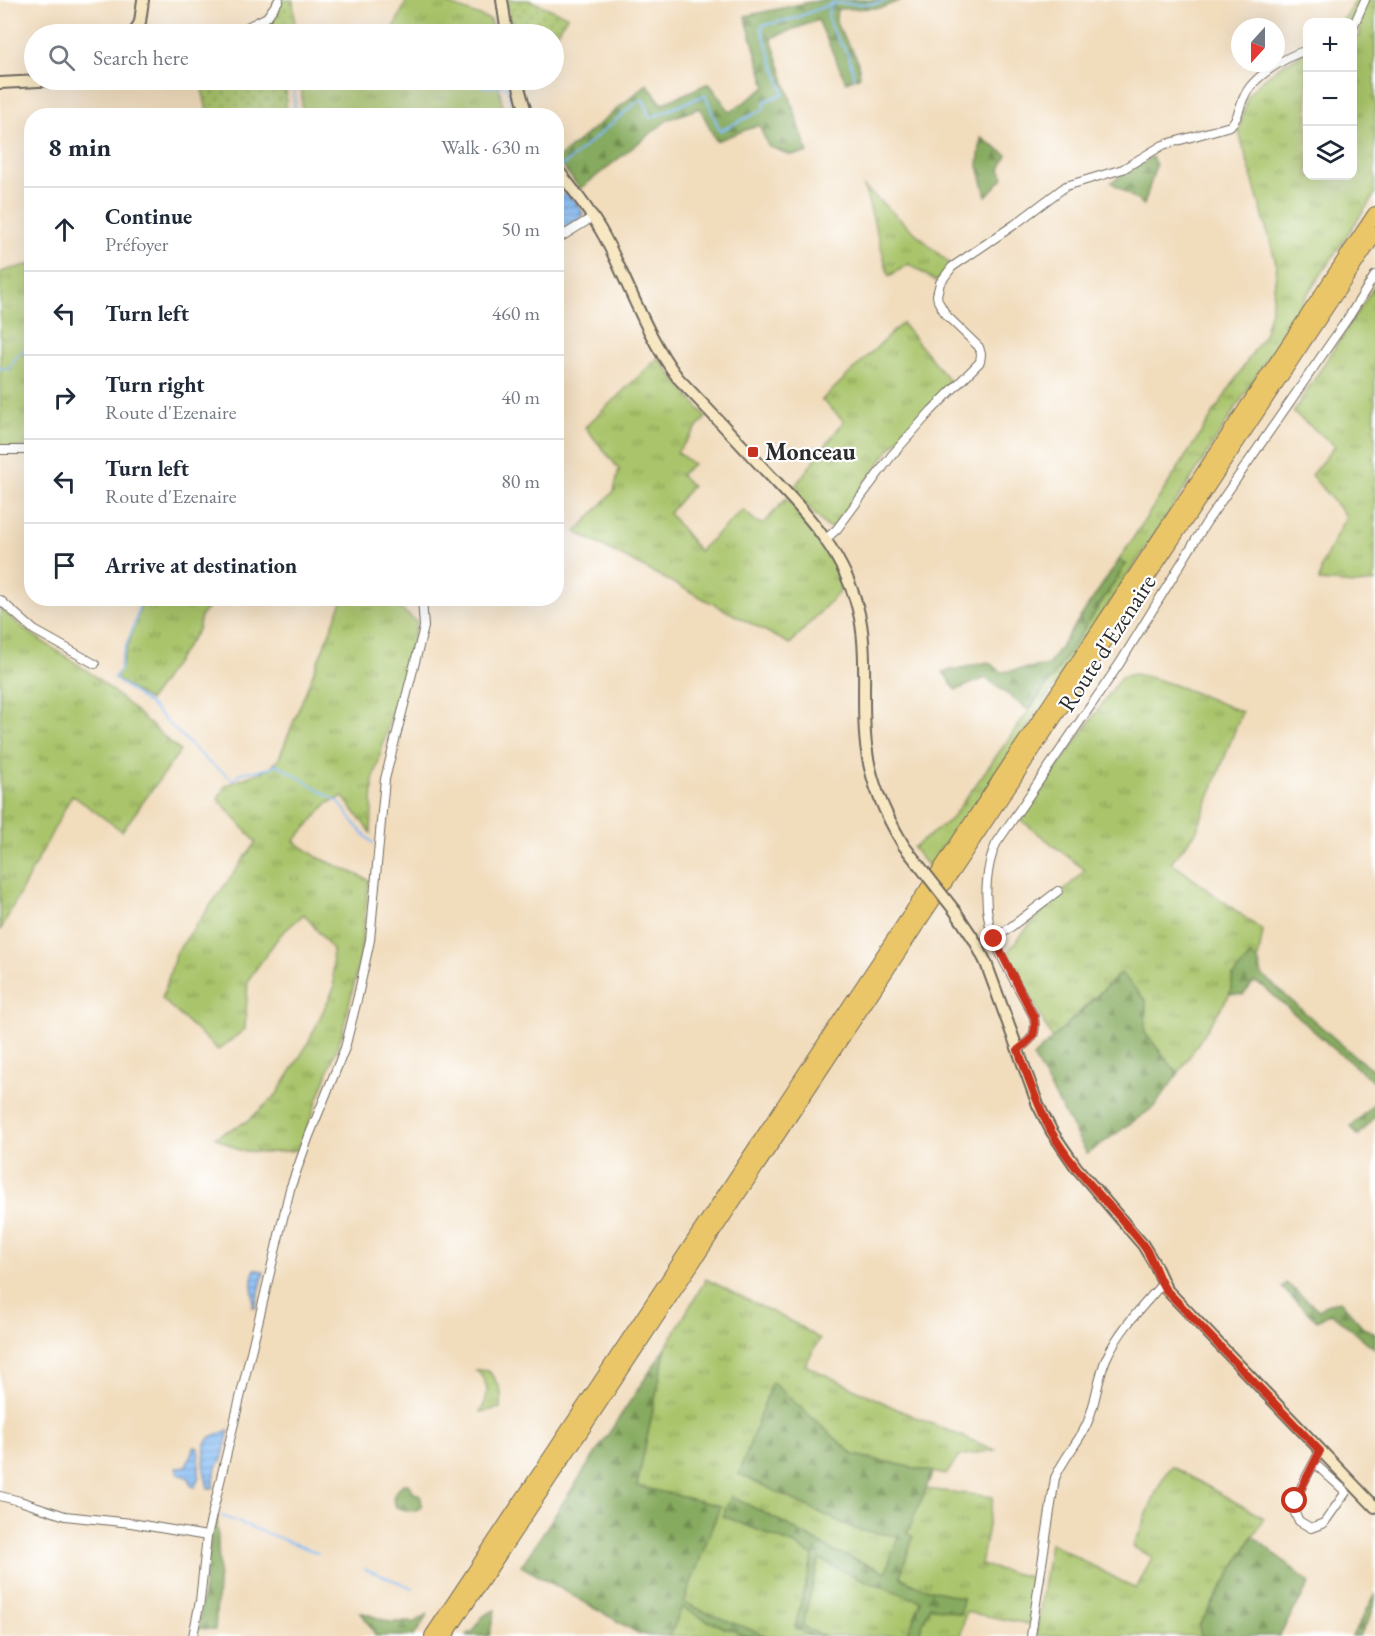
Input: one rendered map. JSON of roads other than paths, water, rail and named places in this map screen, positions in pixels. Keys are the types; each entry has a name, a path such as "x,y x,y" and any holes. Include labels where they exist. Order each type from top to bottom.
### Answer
{"highway":[{"path":"432,1636 1375,214"},
{"path":"445,1636 1375,234"}],"street":[{"path":"139,24 143,0"},
{"path":"253,24 267,17 279,0"},
{"path":"501,0 505,24"},
{"path":"1357,19 1365,0"},
{"path":"826,538 837,529 891,455 980,362 979,347 946,315 938,301 938,288 948,272 1061,188 1123,169 1163,145 1230,126 1237,118 1248,88 1290,56 1303,52"},
{"path":"0,83 24,82"},
{"path":"520,90 525,108"},
{"path":"564,178 593,217 660,354 678,378 802,508 826,538 844,570 860,619 866,743 869,766 877,794 889,822 904,846 955,911 975,941 986,963 1038,1105 1052,1132 1074,1165 1143,1245 1155,1265 1162,1284 1375,1507"},
{"path":"564,235 593,217"},
{"name":"Route d'Ezenaire","path":"1018,1050 1034,1036 1036,1029 1034,1017 994,939 989,921 987,901 989,868 996,844 1120,663 1206,524 1375,275"},
{"path":"0,450 24,450"},
{"path":"0,600 34,630 95,664"},
{"path":"193,1636 200,1601 207,1536 290,1189 345,1048 358,996 370,940 385,779 424,627 423,606"},
{"path":"994,939 1058,891"},
{"path":"1031,1636 1058,1471 1086,1426 1106,1359 1116,1340 1162,1284"},
{"path":"1314,1463 1346,1492 1324,1523 1311,1528 1299,1521 1293,1509 1314,1463 1320,1451"},
{"path":"0,1497 65,1516 131,1523 207,1536"}],"water":[{"path":"568,192 583,213 580,218 564,228 564,195"},
{"path":"255,1269 264,1272 255,1308 253,1307 252,1283"},
{"path":"229,1430 222,1460 216,1467 213,1488 208,1488 204,1470 205,1444 211,1437"},
{"path":"194,1447 199,1448 199,1476 195,1487 191,1486 189,1478 179,1474 176,1468 186,1466"}],"waterway":[{"path":"564,164 643,99 650,118 705,95 720,131 764,109 765,101 784,94 761,28 763,25 793,19 833,3 874,4 887,0"},
{"path":"832,4 828,18 832,31 848,55 854,78"},
{"path":"294,90 295,108"},
{"path":"508,90 512,108"},
{"path":"0,368 8,370 24,350"},
{"path":"139,606 122,656 120,670 114,678 150,705 207,761 234,780 240,773 271,768 277,764 339,802 358,828 373,843"},
{"path":"222,1516 318,1553"},
{"path":"365,1569 413,1588"}],"place":[{"name":"Monceau","path":"753,452"}]}
